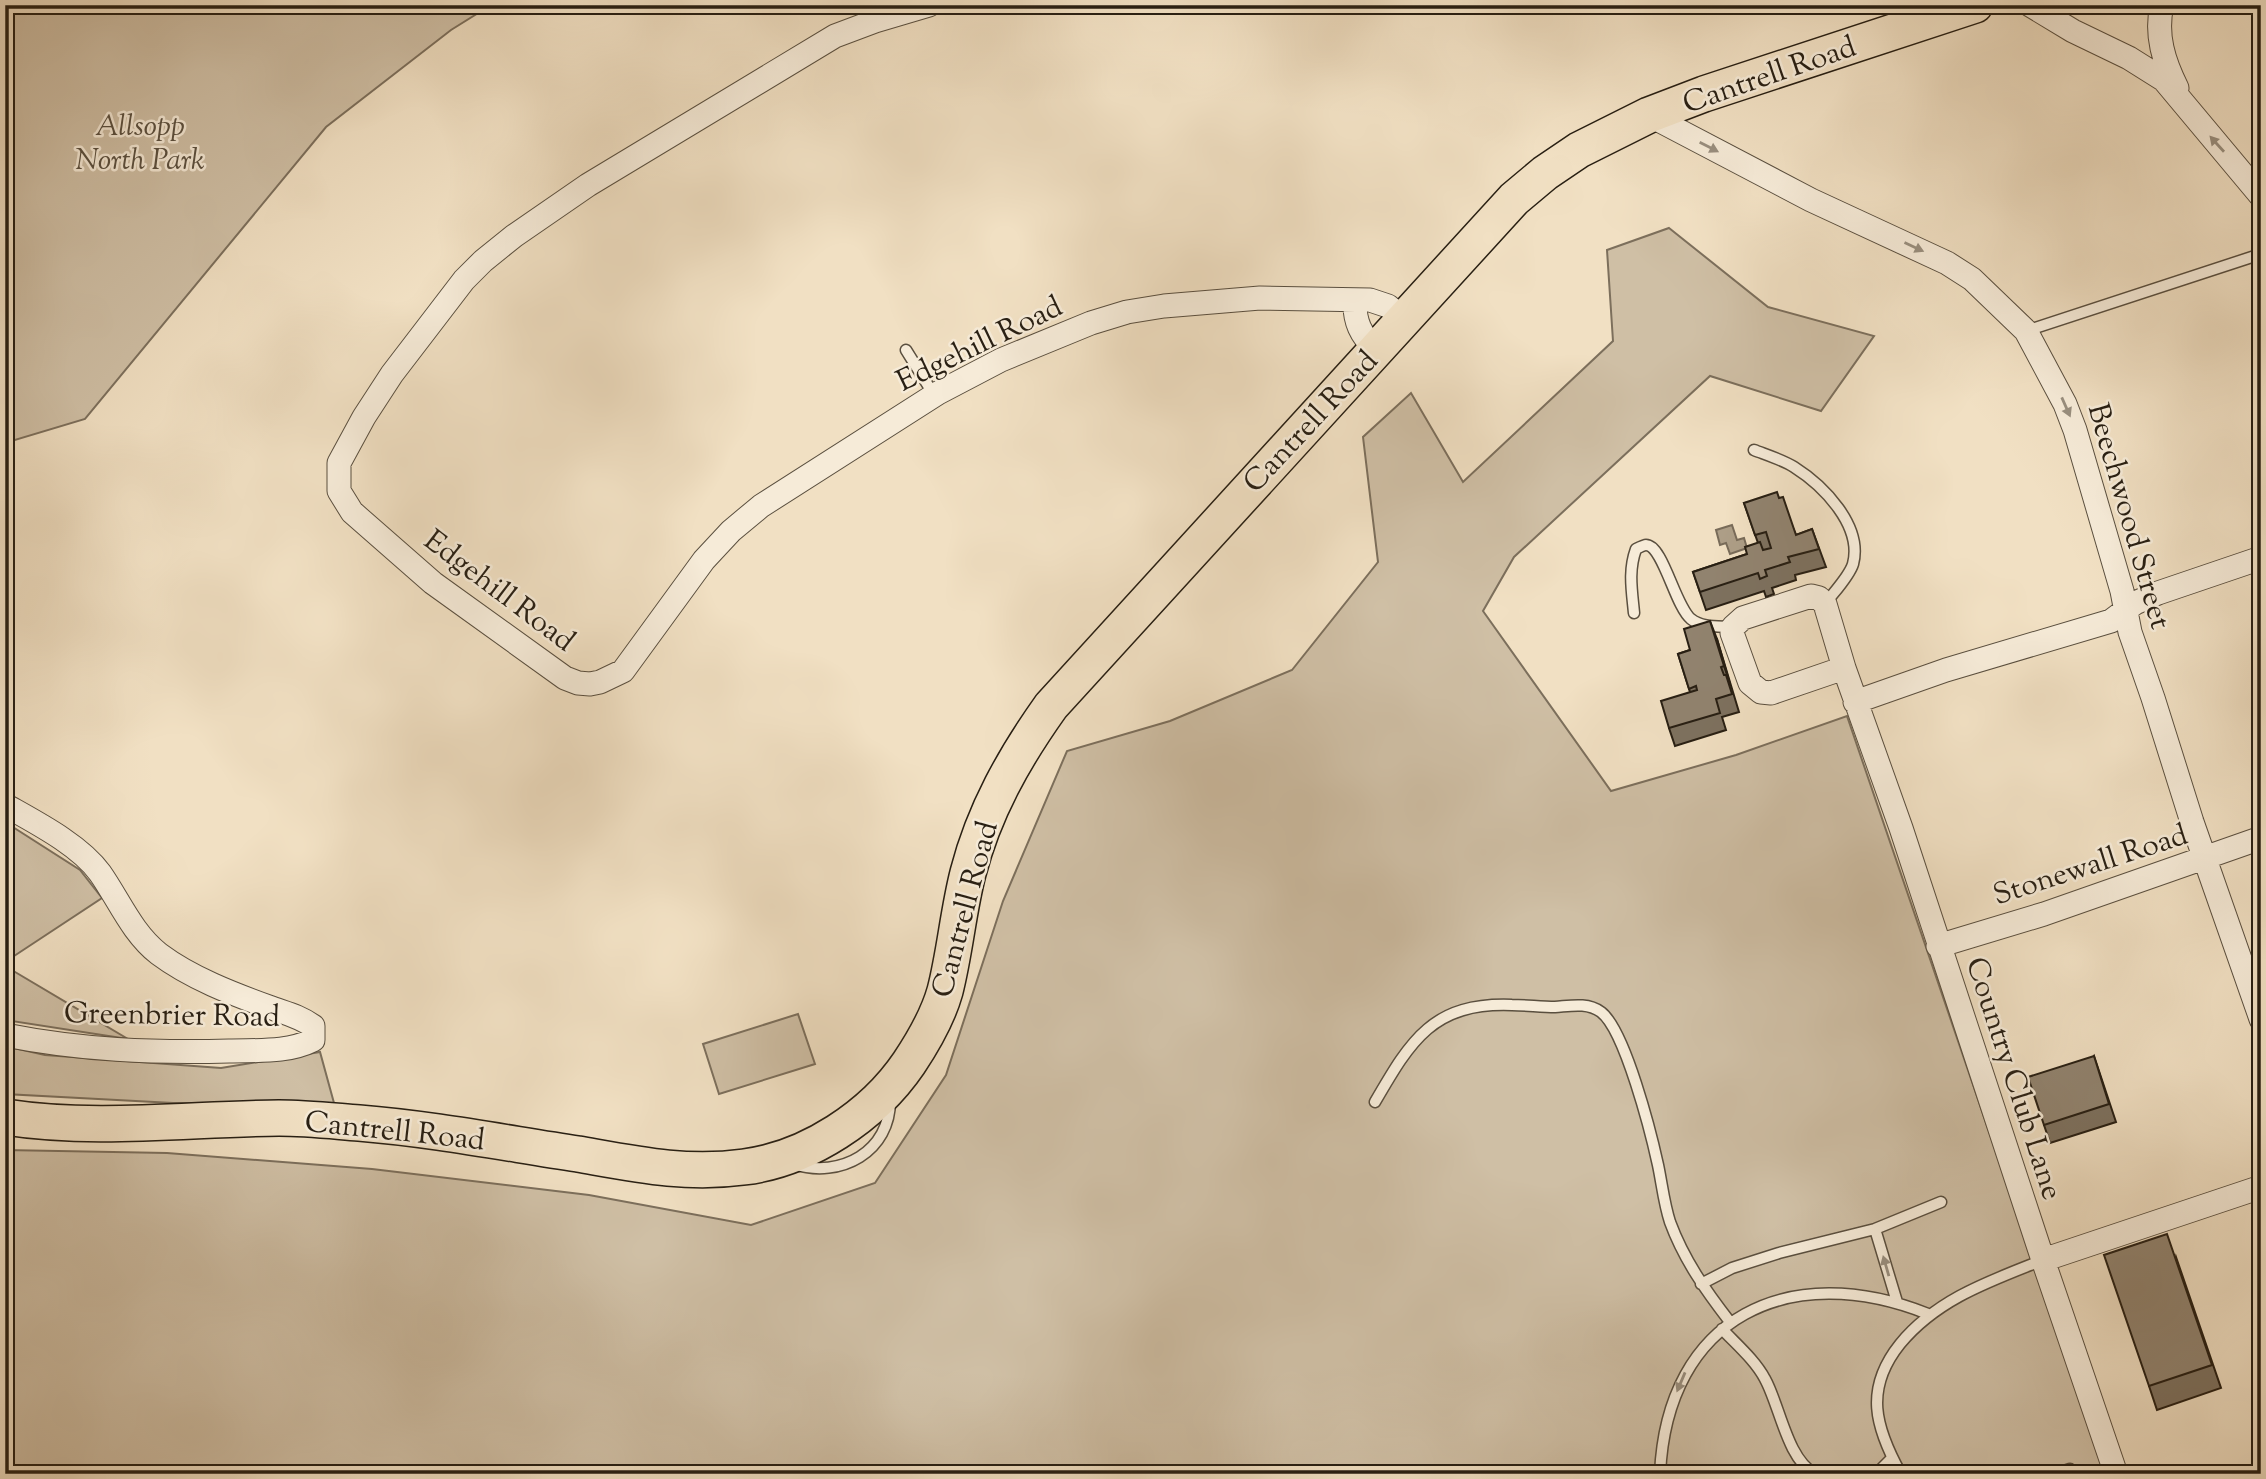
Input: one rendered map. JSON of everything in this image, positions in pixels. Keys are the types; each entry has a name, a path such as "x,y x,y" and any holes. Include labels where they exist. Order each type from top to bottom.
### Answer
{"main road":[{"name":"Cantrell Road","path":"5,1116 27,1120 113,1123 283,1118 360,1123 427,1130 692,1171 747,1167 782,1158 800,1152 833,1134 889,1088 908,1065 925,1037 944,994 967,874 981,828 1021,748 1051,706 1514,199 1545,173 1579,150 1649,115 1911,15 1975,5"}],"street":[{"name":"Edgehill Road","path":"929,5 835,36 588,185 483,261 464,280 402,361 364,417 339,463 339,491 352,513 433,583 551,670 578,683 596,683 623,671 704,560 731,531 761,506 934,395 1001,360 1091,323 1127,312 1164,306 1260,298 1355,300 1380,302 1403,318"},
{"path":"2030,5 2073,31 2129,58 2164,80 2261,196"},
{"path":"2162,5 2160,36 2164,61 2183,101"},
{"name":"Beechwood Street","path":"1649,115 1811,201 1947,263 1982,286 2026,331 2065,404 2075,430 2130,632 2261,1019"},
{"path":"1355,300 1360,331 1376,350"},
{"path":"1855,702 1946,670 2111,621 2135,603 2158,593 2261,558"},
{"path":"1825,604 1819,598 1811,596 1743,618 1733,627 1732,633 1750,683 1761,692 1771,693 1844,668"},
{"name":"Country Club Lane","path":"1825,604 1855,702 1901,828 1938,946 2116,1474"},
{"name":"Greenbrier Road","path":"5,805 76,849 90,861 136,930 160,954 212,984 299,1016 313,1026 313,1040 297,1048 175,1052 117,1051 52,1044 5,1035"},
{"name":"Stonewall Road","path":"1938,946 2044,914 2261,838"},
{"path":"2043,1260 2261,1187"}],"lane":[{"path":"2026,331 2261,254"},
{"path":"906,351 934,395"},
{"path":"1754,450 1793,466 1823,490 1838,509 1855,540 1852,566 1825,604"},
{"path":"1634,613 1630,579 1632,560 1636,549 1646,545 1653,547 1660,555 1676,599 1691,619 1707,626 1733,627"},
{"path":"1376,1102 1398,1062 1424,1030 1460,1010 1508,1004 1555,1007 1577,1004 1600,1011 1612,1024 1620,1041 1640,1098 1658,1163 1669,1218 1691,1269 1726,1325 1765,1378 1804,1468 1815,1474"},
{"path":"1701,1284 1732,1268 1779,1253 1875,1229 1941,1202"},
{"path":"1875,1229 1897,1302"},
{"path":"1901,1474 1892,1458 1876,1405 1881,1372 1889,1357 1928,1314 1959,1296 2043,1260"},
{"path":"1660,1474 1666,1423 1679,1384 1696,1354 1726,1325 1750,1311 1786,1299 1815,1294 1844,1293 1897,1302 1928,1314"},
{"path":"1876,1474 1892,1458"},
{"path":"2055,1474 2070,1469 2072,1474"}],"green space":[{"name":"Allsopp North Park","path":"5,5 491,5 451,30 326,127 85,419 5,443"},
{"path":"1669,228 1768,307 1874,336 1821,411 1710,376 1514,557 1483,611 1611,791 1736,755 1847,716 2106,1474 5,1474 5,1150 167,1153 372,1169 589,1195 751,1225 875,1183 946,1075 1003,901 1067,751 1170,721 1292,670 1378,562 1363,437 1411,393 1463,482 1613,341 1607,250"},
{"path":"5,822 80,870 102,898 5,962"},
{"path":"5,966 128,1039 5,1020"},
{"path":"798,1014 815,1064 719,1094 703,1044"},
{"path":"5,1046 45,1055 221,1068 320,1052 334,1103 173,1103 5,1094"}],"shaded area":[{"path":"1732,525 1737,540 1744,538 1747,548 1730,554 1726,543 1720,545 1716,530"}],"building":[{"path":"1777,492 1779,498 1783,497 1796,535 1812,529 1819,549 1788,557 1790,562 1765,570 1767,576 1760,579 1758,573 1700,592 1693,572 1747,554 1745,547 1760,542 1763,550 1771,548 1766,532 1755,535 1744,503"},
{"path":"1710,621 1724,666 1721,667 1732,694 1716,699 1720,713 1669,728 1661,701 1697,690 1696,686 1689,689 1678,654 1690,650 1684,629"},
{"path":"2094,1056 2109,1104 2044,1125 2028,1077"},
{"path":"2167,1234 2212,1365 2149,1386 2104,1255"}]}
